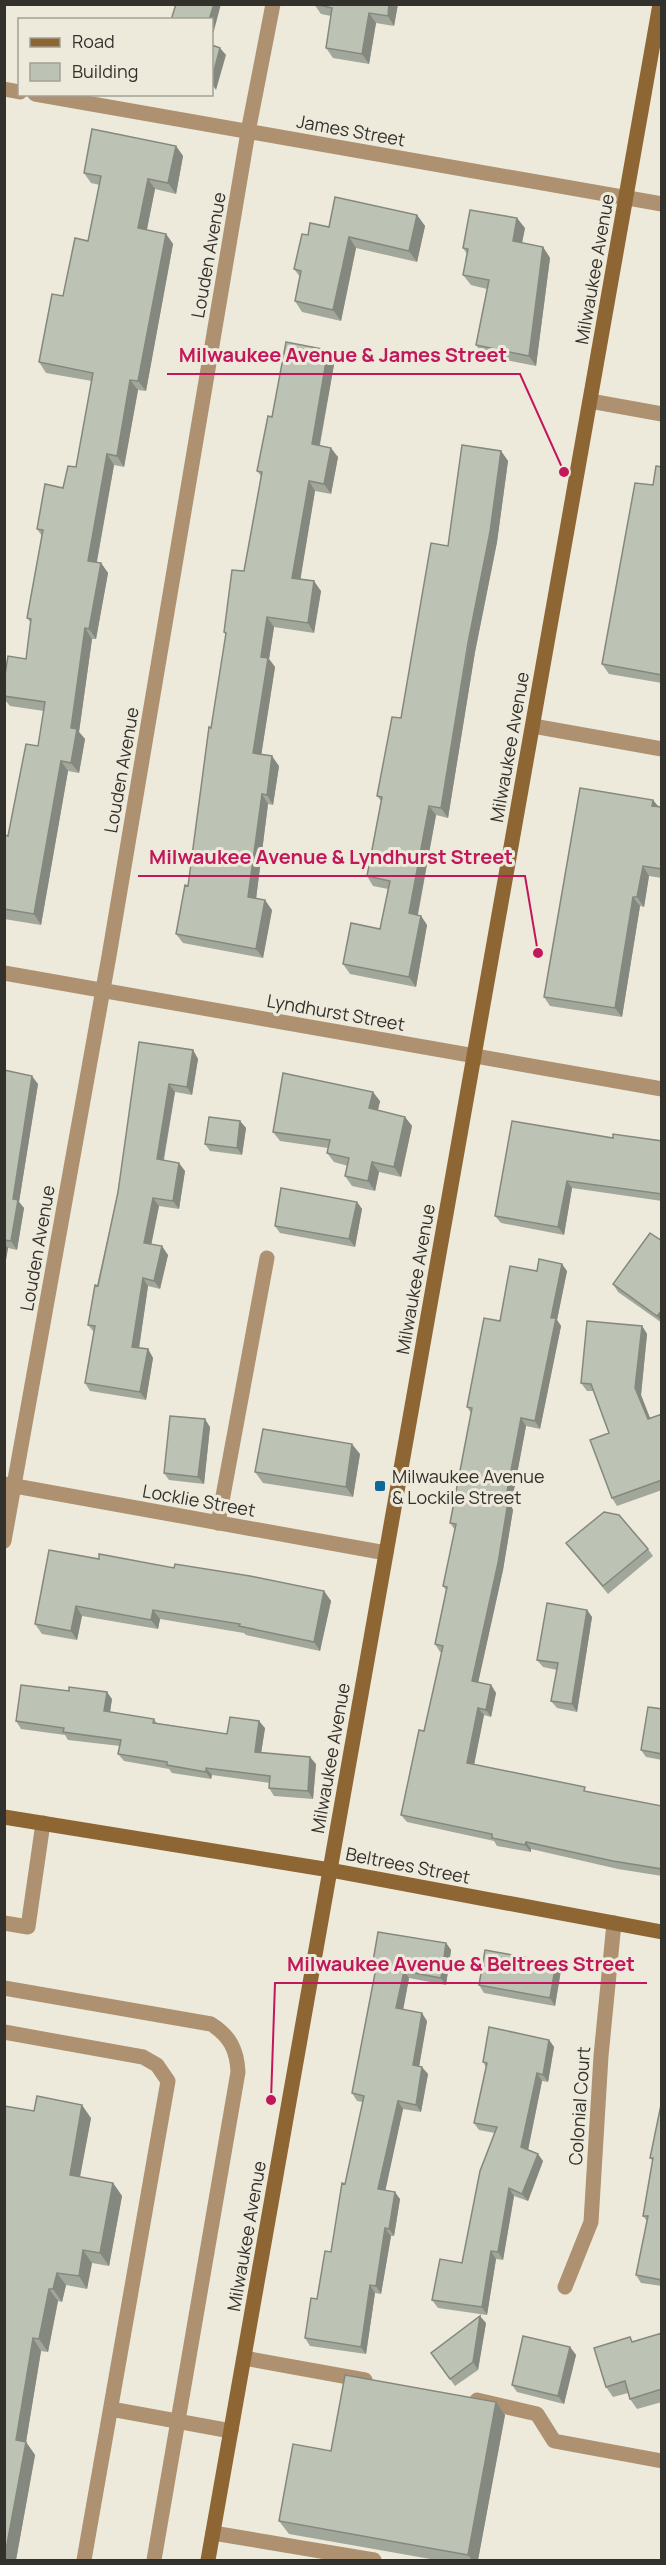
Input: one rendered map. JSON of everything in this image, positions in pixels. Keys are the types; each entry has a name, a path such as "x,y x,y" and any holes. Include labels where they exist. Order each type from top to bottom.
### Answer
{"street":[{"name":"Louden Avenue","path":"4,1541 9,1485 103,992 248,132 273,4"},
{"name":"Milwaukee Avenue","path":"208,2560 660,4"},
{"name":"James Street","path":"45,96 662,204"},
{"path":"590,401 662,414"},
{"path":"533,726 662,749"},
{"name":"Lyndhurst Street","path":"4,974 662,1089"},
{"path":"218,1523 267,1258"},
{"name":"Locklie Street","path":"9,1485 386,1553"},
{"name":"Beltrees Street","path":"4,1817 330,1870 662,1932"},
{"path":"4,1923 28,1927 43,1823"},
{"name":"Colonial Court","path":"565,2287 591,2222 601,2056 614,1923"},
{"path":"4,1988 211,2025 223,2032 232,2044 237,2058 238,2072 154,2560"},
{"path":"4,2032 143,2057 157,2065 168,2081 84,2560"},
{"path":"244,2358 382,2383"},
{"path":"461,2397 506,2405 537,2414 554,2441 662,2461"},
{"path":"111,2409 231,2431"},
{"path":"213,2533 374,2560"}],"building":[{"path":"176,4 214,4 210,18 172,18"},
{"path":"315,4 389,4 388,16 369,13 362,54 326,48 332,8"},
{"path":"213,45 220,48 213,74"},
{"path":"92,129 176,146 168,183 148,179 138,228 166,234 138,381 130,380 117,456 107,454 88,561 101,563 89,629 85,628 71,728 77,729 71,763 61,761 34,914 4,909 4,835 8,836 26,744 38,746 45,702 4,696 4,681 8,656 26,659 31,619 27,618 43,530 37,529 45,484 63,488 68,466 76,467 93,373 39,362 52,294 63,296 75,238 88,241 101,176 84,173"},
{"path":"335,197 417,215 409,251 349,237 333,310 295,301 301,271 294,269 302,234 308,235 310,223 329,227"},
{"path":"470,210 517,218 513,241 543,247 529,356 476,345 489,280 463,275 468,249 463,248"},
{"path":"286,342 328,350 312,444 331,448 324,484 309,481 292,578 314,581 308,623 267,617 261,657 268,658 253,753 272,756 267,795 262,794 248,897 265,900 256,949 176,934 185,885 188,886 209,727 211,728 226,633 224,632 232,570 244,571 262,472 257,471 268,416 272,417"},
{"path":"462,445 501,451 490,532 468,643 441,808 429,806 409,913 421,916 409,977 343,964 351,923 380,929 390,881 367,876 382,797 377,796 392,717 401,718 431,543 448,546"},
{"path":"656,466 662,467 662,675 602,664 635,483 653,485"},
{"path":"580,788 653,800 652,806 662,807 662,869 643,866 637,897 633,897 615,1008 544,997"},
{"path":"139,1042 193,1050 187,1087 169,1084 157,1159 179,1163 173,1201 153,1198 144,1243 162,1246 154,1281 143,1278 132,1347 148,1349 140,1392 85,1383 95,1326 88,1325 95,1285 98,1286 118,1192"},
{"path":"4,1070 32,1076 13,1199 18,1200 11,1241 4,1240"},
{"path":"283,1073 373,1092 369,1108 405,1117 394,1167 372,1162 368,1181 345,1176 349,1158 327,1153 330,1140 273,1132"},
{"path":"209,1117 240,1121 237,1148 205,1144"},
{"path":"512,1121 613,1138 613,1134 662,1141 662,1194 567,1181 558,1227 495,1216"},
{"path":"281,1188 357,1202 349,1239 275,1226"},
{"path":"650,1233 662,1241 662,1310 657,1316 613,1284"},
{"path":"539,1259 562,1264 551,1318 556,1318 535,1421 521,1418 505,1502 508,1502 498,1563 472,1681 491,1685 486,1710 478,1708 467,1763 585,1787 584,1791 662,1806 662,1869 526,1842 525,1845 492,1838 492,1834 401,1815 419,1730 424,1731 443,1646 435,1644 447,1587 443,1586 456,1524 450,1523 472,1408 467,1407 484,1318 500,1321 510,1266 537,1271"},
{"path":"587,1321 642,1326 635,1388 648,1419 662,1414 662,1480 612,1498 590,1440 609,1433 591,1384 581,1383"},
{"path":"170,1416 205,1419 198,1477 164,1473"},
{"path":"263,1429 352,1444 346,1487 255,1472"},
{"path":"604,1512 619,1515 648,1549 603,1586 566,1543"},
{"path":"49,1550 99,1559 99,1554 174,1568 175,1564 324,1591 314,1642 239,1626 240,1624 153,1610 151,1620 76,1606 71,1631 35,1624"},
{"path":"547,1603 587,1610 572,1704 551,1701 558,1663 537,1660"},
{"path":"21,1685 69,1691 69,1687 107,1692 104,1711 154,1719 153,1723 227,1734 230,1717 259,1721 255,1752 310,1757 308,1791 269,1788 270,1776 206,1768 206,1772 167,1765 167,1762 118,1754 121,1740 63,1732 64,1728 16,1721"},
{"path":"648,1707 662,1709 662,1754 641,1750"},
{"path":"378,1932 446,1943 441,1978 404,1971 396,2008 422,2013 413,2065 422,2067 416,2105 398,2101 378,2189 395,2192 389,2229 385,2228 376,2286 370,2285 361,2347 305,2338 311,2298 317,2299 325,2251 331,2252 342,2183 345,2184 364,2096 352,2093 376,1968 372,1967"},
{"path":"485,1950 556,1963 550,1998 479,1985"},
{"path":"489,2027 549,2040 543,2075 537,2073 521,2147 538,2154 522,2194 509,2188 498,2252 491,2251 482,2307 432,2300 440,2259 462,2263 480,2171 497,2127 474,2123 487,2063 483,2062"},
{"path":"37,2096 82,2105 70,2175 113,2183 100,2253 83,2250 79,2276 57,2273 53,2289 49,2289 39,2339 33,2338 16,2440 26,2442 4,2560 4,2106 34,2111"},
{"path":"662,2100 662,2280 636,2275 648,2216 643,2216 653,2158 650,2158"},
{"path":"480,2316 473,2362 450,2379 431,2353"},
{"path":"662,2333 662,2389 630,2399 625,2381 606,2387 594,2348 630,2337 632,2342"},
{"path":"523,2336 570,2347 558,2396 512,2385"},
{"path":"345,2375 496,2402 468,2555 279,2521 293,2444 331,2451"}],"place":[{"name":"Milwaukee Avenue & James Street","path":"564,472"},
{"name":"Milwaukee Avenue & Lyndhurst Street","path":"538,953"},
{"name":"Milwaukee Avenue & Lockile Street","path":"380,1486"},
{"name":"Milwaukee Avenue & Beltrees Street","path":"271,2100"}]}
